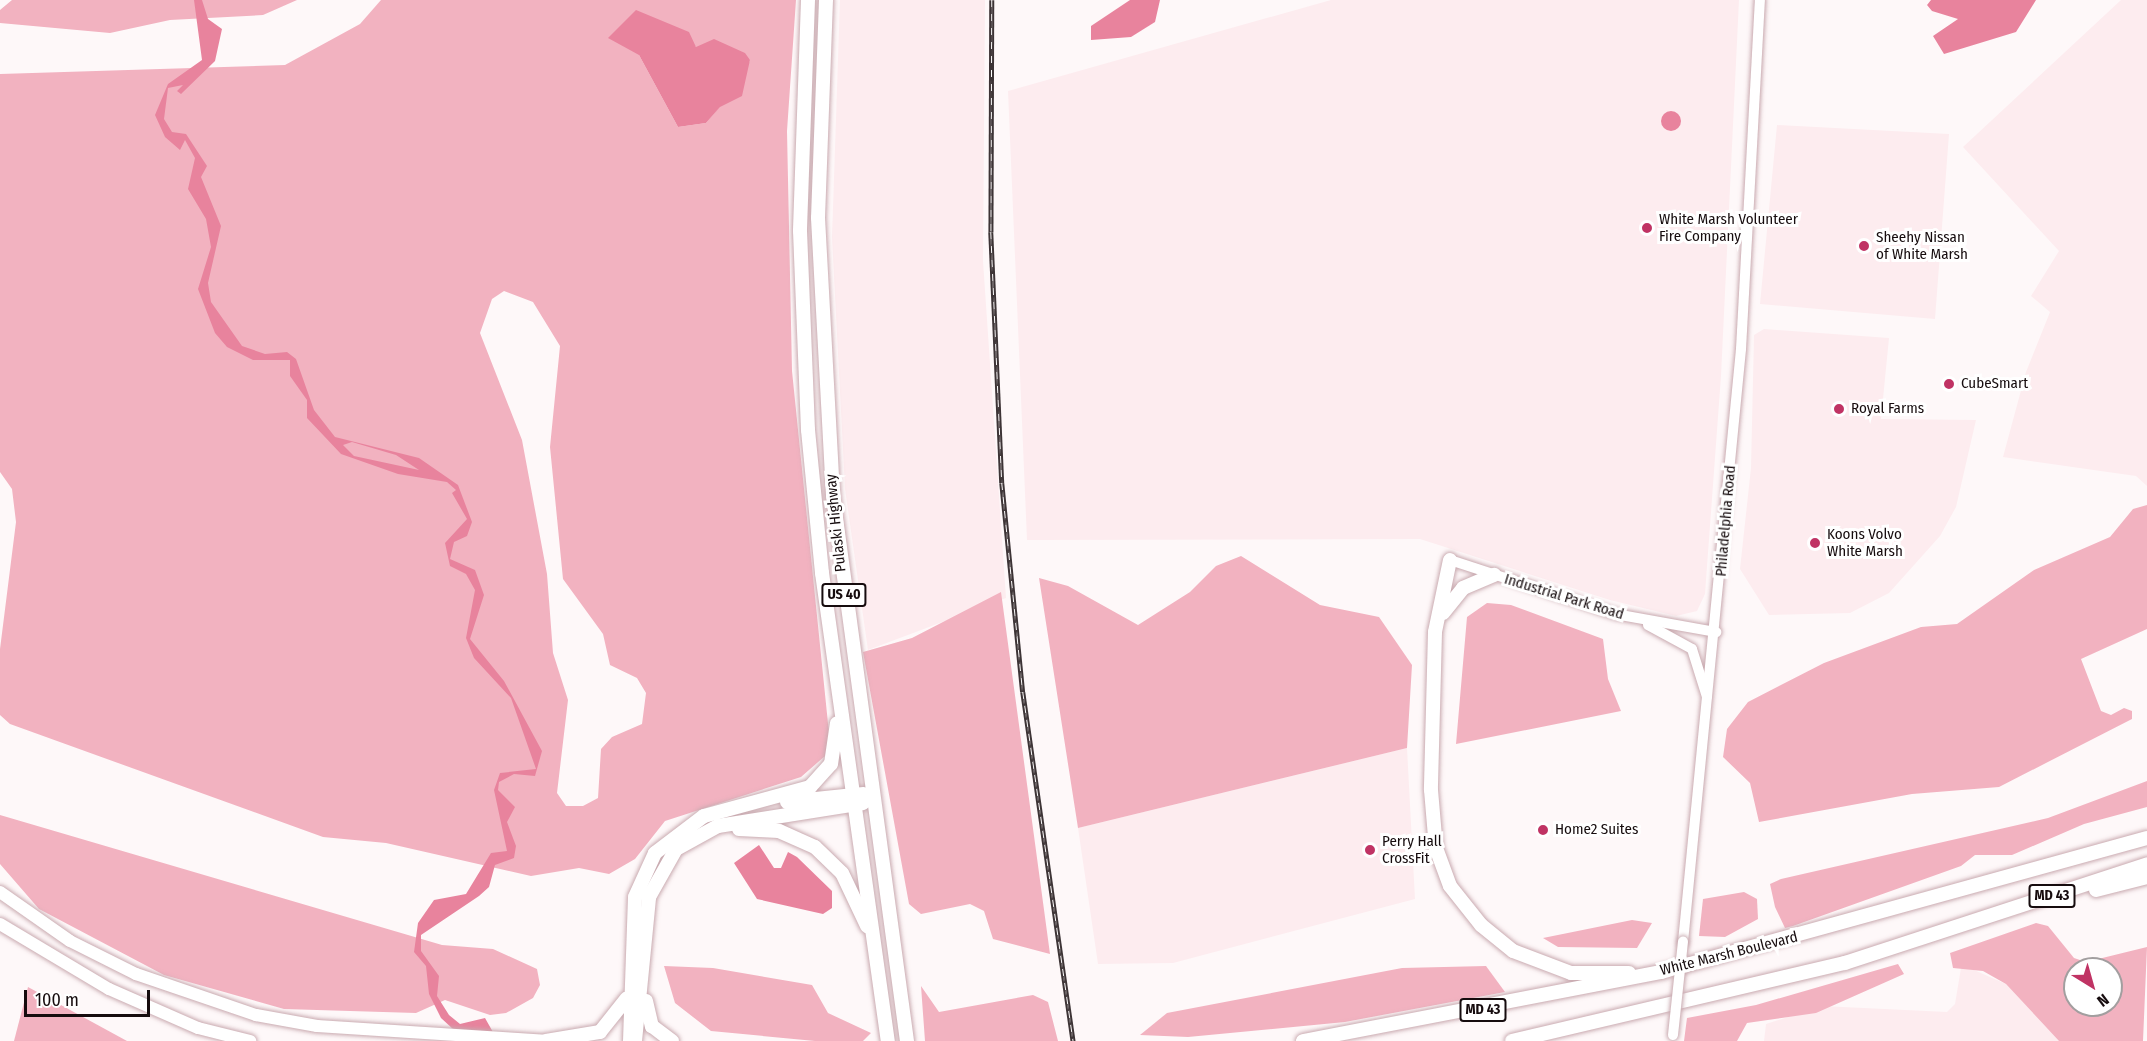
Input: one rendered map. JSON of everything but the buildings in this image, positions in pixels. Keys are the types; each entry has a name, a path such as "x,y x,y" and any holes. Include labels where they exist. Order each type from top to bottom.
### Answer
{"highway":[{"name":"Pulaski Highway","path":"808,0 801,162 802,320 808,430 836,673 888,1041"},
{"name":"Pulaski Highway","path":"826,0 818,218 823,364 839,560 876,796 907,1041"},
{"path":"1450,560 1435,632 1433,831 1450,886 1464,907 1513,951 1555,969 1596,974 1661,972"},
{"path":"1435,632 1450,598 1494,575"},
{"path":"630,1041 629,994 635,897 642,875 672,834 714,813 798,793 824,774 837,748 836,673"},
{"path":"635,1041 652,887 668,857 698,834 732,823 876,796"},
{"path":"714,813 855,800"},
{"path":"1976,888 1997,875 2147,828"},
{"path":"698,834 767,829 814,847 849,884 875,954"},
{"name":"White Marsh Boulevard","path":"1303,1041 1661,972 1976,888 2147,838"},
{"name":"MD 43","path":"1512,1041 1800,975 1958,929 2147,864"},
{"path":"1958,929 2147,877"},
{"path":"641,986 652,1026 672,1041"},
{"path":"548,1041 600,1032 629,994"},
{"path":"1534,1041 1569,1029"}],"main road":[{"name":"Philadelphia Road","path":"1671,1039 1716,632 1753,189 1760,0"},
{"name":"Industrial Park Road","path":"1450,560 1634,618 1716,632"},
{"path":"1634,618 1692,649 1709,705"},
{"path":"0,892 69,941 136,974 256,1015 426,1033 548,1041"},
{"path":"0,924 109,989 198,1028 250,1041"}],"shaded area":[{"path":"12,0 297,0 263,15 170,20 110,33 0,23 0,10"},
{"path":"194,0 202,0 208,19 222,29 215,61 181,94 177,91 183,85 168,88 164,119 172,132 186,134 207,166 201,177 221,226 208,283 211,302 242,346 265,354 287,352 296,359 314,410 335,437 419,458 458,485 472,522 467,536 454,542 450,559 475,570 484,595 470,639 504,681 542,751 535,776 514,774 499,782 498,790 515,807 507,822 516,846 514,858 495,865 489,887 479,896 421,935 421,951 439,976 437,996 449,1015 460,1024 485,1018 498,1041 466,1041 441,1018 429,994 426,966 414,952 418,923 434,900 466,894 491,853 507,851 494,790 500,773 536,769 511,698 474,658 466,638 475,590 466,574 450,566 445,543 467,519 452,493 456,490 447,482 398,474 341,454 307,418 307,400 290,376 290,360 253,360 227,347 215,333 198,289 211,247 206,219 188,189 195,158 185,140 180,150 165,137 155,115 168,84 202,60","holes":["352,442 396,455 419,470 354,456 343,445"]},
{"path":"381,0 796,0 787,131 792,371 830,743 825,756 801,777 665,821 635,859 609,874 579,868 531,876 386,843 323,837 10,724 0,715 0,649 16,522 12,489 0,472 0,74 285,65 360,24","holes":["689,38 696,47 750,60 743,79 706,123 678,127 639,55","504,291 533,302 560,346 550,447 563,579 603,634 610,665 637,678 646,693 642,724 612,737 601,749 598,798 583,806 566,806 557,793 568,700 553,653 547,574 522,440 480,333 492,299"]},
{"path":"840,0 985,0 983,261 1006,598 868,650 845,489 832,237"},
{"path":"1130,0 1160,0 1155,22 1131,37 1091,40 1091,26"},
{"path":"1331,0 1739,0 1721,376 1705,594 1697,611 1676,616 1610,600 1420,539 1027,540 1008,91"},
{"path":"1931,0 2036,0 2016,32 1944,54 1933,36 1958,19 1932,11 1927,5"},
{"path":"2121,0 2147,0 2147,486 2136,476 2003,457 2026,372 2050,312 2031,296 2059,251 1963,147"},
{"path":"636,10 689,32 696,47 714,39 745,53 750,60 742,96 720,107 706,123 678,127 639,55 608,38"},
{"path":"1667,111 1675,111 1681,117 1681,125 1675,131 1667,131 1661,125 1661,117"},
{"path":"1777,125 1949,134 1935,319 1760,304"},
{"path":"1764,329 1889,338 1881,419 1976,420 1956,507 1940,536 1889,593 1850,613 1769,615 1740,569 1751,468 1754,335"},
{"path":"2147,505 2147,629 2081,659 2101,711 2111,715 2124,708 2132,711 2132,719 1999,787 1912,794 1759,822 1750,783 1723,757 1727,729 1748,702 1824,663 1921,627 1957,624 2034,570 2110,537 2133,509"},
{"path":"1241,556 1320,605 1379,617 1412,665 1407,748 1078,828 1039,578 1068,586 1138,625 1190,592 1216,566"},
{"path":"1001,592 1050,954 993,939 984,911 970,904 921,914 909,904 863,652 912,638"},
{"path":"1487,603 1511,605 1603,639 1608,679 1621,711 1456,744 1467,617"},
{"path":"1407,748 1415,899 1173,963 1098,964 1078,828"},
{"path":"2147,781 2147,807 2084,824 2012,855 1975,855 1961,866 1785,928 1775,907 1770,884 1781,879 2048,818"},
{"path":"0,815 442,945 493,949 537,969 540,985 533,998 506,1013 490,1015 445,1000 416,1013 284,1009 164,975 39,909 0,864"},
{"path":"759,845 774,868 781,868 788,852 797,857 832,891 832,908 823,914 757,899 734,863"},
{"path":"1744,892 1757,899 1758,919 1725,937 1699,936 1703,899"},
{"path":"1632,920 1652,923 1637,948 1558,947 1543,938"},
{"path":"2036,923 2048,926 2073,957 2063,957 2063,1017 2123,1017 2123,957 2106,957 2147,947 2143,1041 2059,1041 2006,984 1983,971 1953,968 1950,953"},
{"path":"1898,964 1904,974 1816,1013 1747,1023 1737,1041 1684,1041 1687,1018 1756,1005"},
{"path":"664,966 713,968 812,985 828,1013 871,1033 863,1041 815,1041 711,1031 675,1003"},
{"path":"1486,966 1505,992 1345,1022 1188,1037 1140,1035 1167,1013 1402,968"},
{"path":"1967,967 2006,984 2059,1041 1764,1041 1766,1024 1822,1006 1947,1012 1955,1004 1961,968"},
{"path":"921,986 939,1012 1033,995 1048,1002 1058,1041 925,1041"},
{"path":"28,987 127,1041 14,1041"}],"railway":[{"path":"992,0 991,232 1002,483 1023,692 1073,1041"}],"place":[{"name":"White Marsh Volunteer Fire Company","path":"1647,228"},
{"name":"Sheehy Nissan of White Marsh","path":"1864,246"},
{"name":"CubeSmart","path":"1949,384"},
{"name":"Royal Farms","path":"1839,409"},
{"name":"Koons Volvo White Marsh","path":"1815,543"},
{"name":"Home2 Suites","path":"1543,830"},
{"name":"Perry Hall CrossFit","path":"1370,850"}]}
